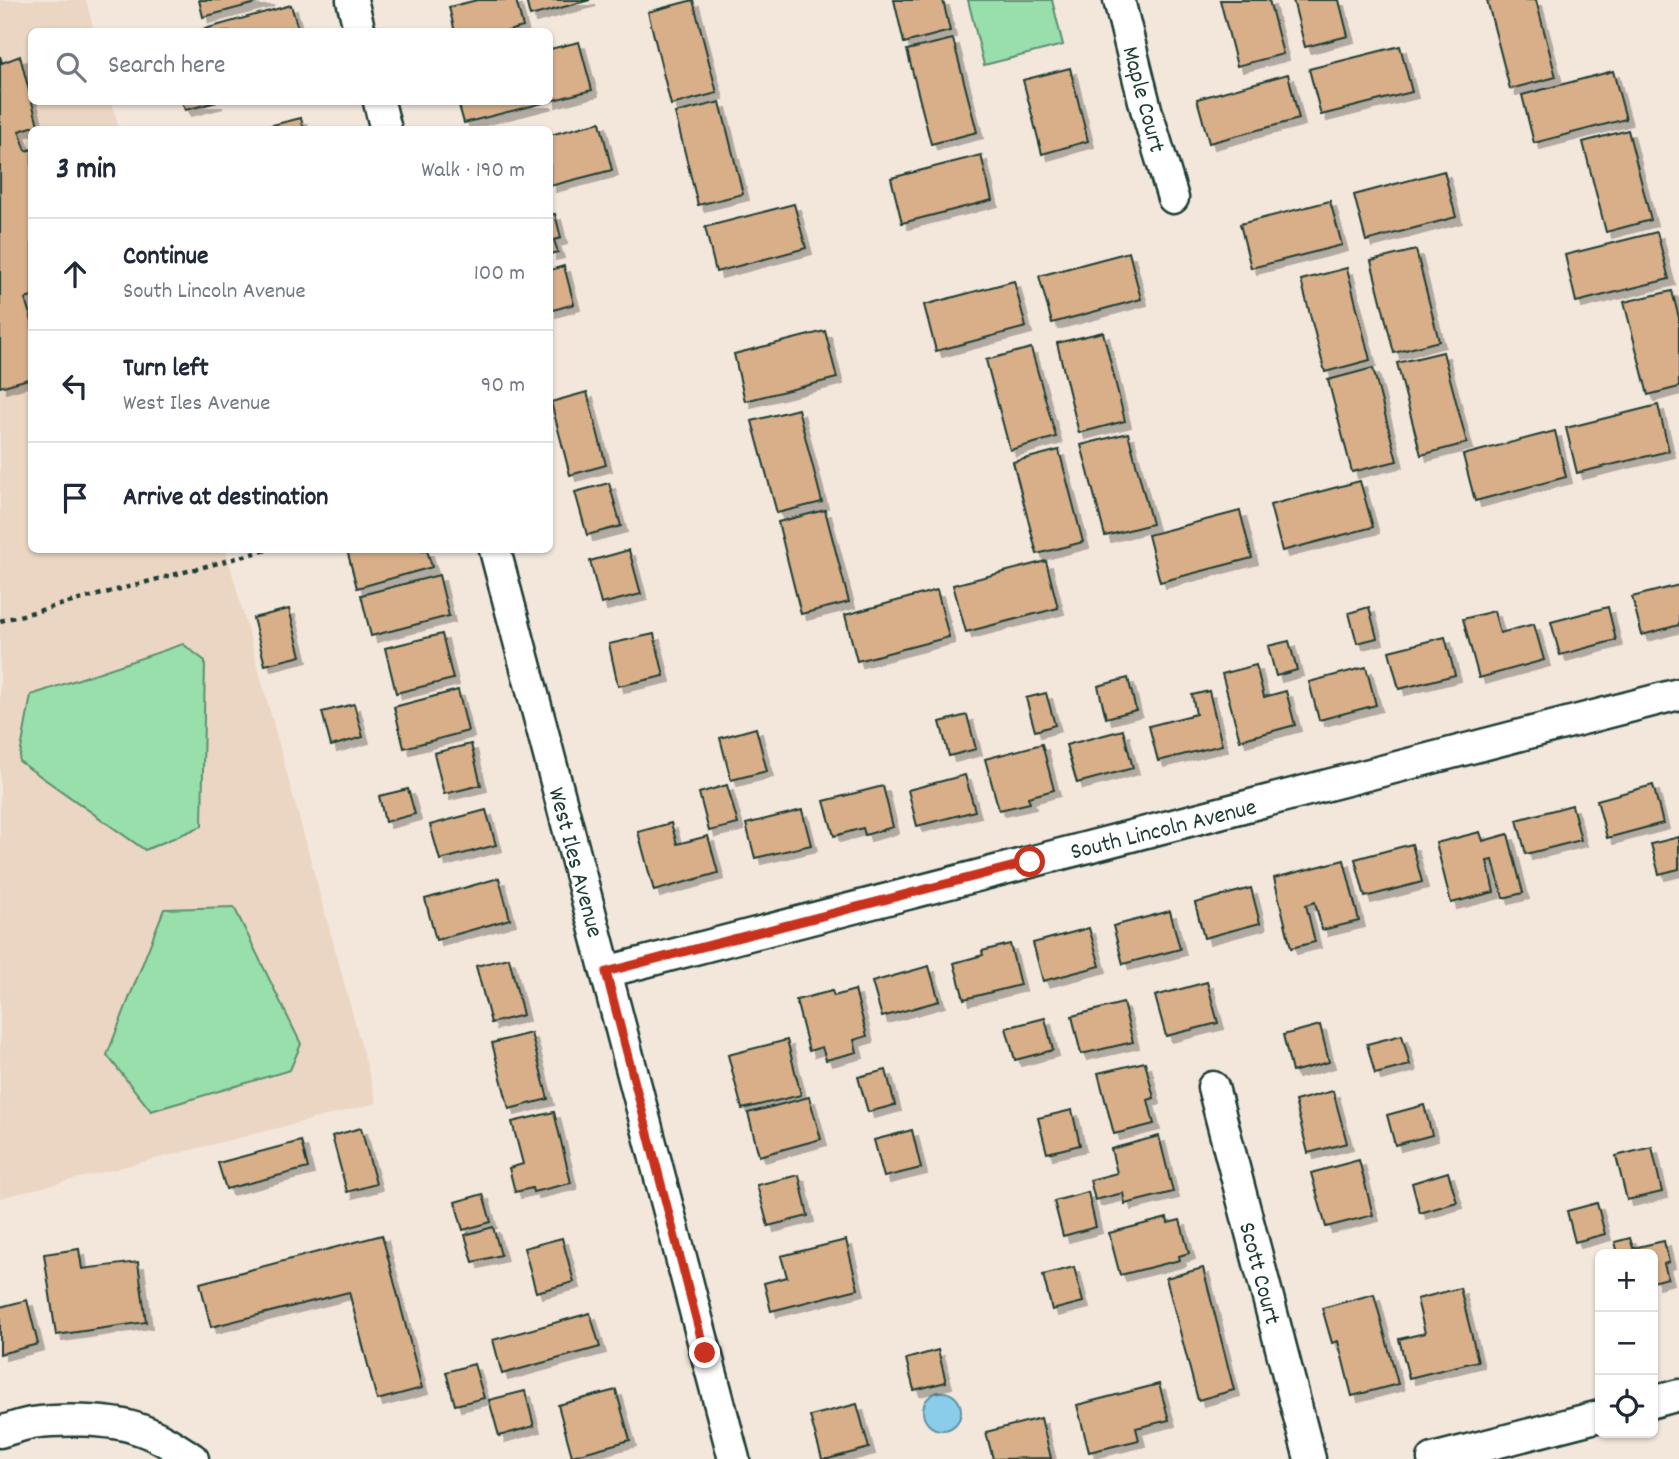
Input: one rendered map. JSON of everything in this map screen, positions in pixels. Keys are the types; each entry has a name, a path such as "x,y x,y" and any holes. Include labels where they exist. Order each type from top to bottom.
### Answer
{"street":[{"path":"352,0 359,28"},
{"name":"Maple Court","path":"1119,0 1146,109 1173,198"},
{"path":"380,105 385,126"},
{"name":"West Iles Avenue","path":"496,553 734,1459"},
{"name":"South Lincoln Avenue","path":"606,972 1679,694"},
{"name":"Scott Court","path":"1213,1087 1310,1459"},
{"path":"1658,1401 1679,1395"},
{"path":"1433,1459 1595,1417"},
{"path":"0,1432 33,1423 109,1423 135,1427 182,1452"}],"path":[{"path":"0,621 256,553"}],"shaded area":[{"path":"0,0 86,0 93,28 28,28 28,105 113,105 118,126 28,126 28,553 227,553 377,1103 0,1198"}],"green space":[{"path":"968,0 1052,0 1063,45 984,65"},
{"path":"183,644 205,661 202,826 145,850 19,761 31,695"},
{"path":"234,907 301,1044 290,1070 151,1111 107,1055 164,909"}],"water":[{"path":"942,1392 955,1398 961,1411 955,1424 942,1430 929,1424 923,1411 929,1398"}],"building":[{"path":"199,0 268,0 203,17"},
{"path":"477,0 516,0 523,27 454,28 449,7"},
{"path":"526,0 590,0 530,16"},
{"path":"693,0 717,93 671,105 648,12"},
{"path":"894,0 943,0 950,31 904,43"},
{"path":"1220,0 1269,0 1283,54 1237,66"},
{"path":"1293,0 1339,0 1348,36 1305,47"},
{"path":"1487,0 1536,0 1556,77 1510,89"},
{"path":"291,5 298,28 208,28"},
{"path":"953,39 977,132 931,144 907,50"},
{"path":"579,42 592,90 553,100 553,48"},
{"path":"1400,46 1412,92 1321,115 1309,69"},
{"path":"0,56 2,63 20,56 28,87 28,105 33,105 38,125 19,131 28,150 28,298 25,299 28,308 28,379 0,387"},
{"path":"1070,68 1088,141 1042,154 1023,80"},
{"path":"1613,71 1626,119 1534,143 1522,95"},
{"path":"1288,74 1299,119 1209,143 1197,99"},
{"path":"720,102 743,194 698,205 675,113"},
{"path":"183,105 205,105 185,110"},
{"path":"459,105 535,105 464,123"},
{"path":"301,118 303,126 268,126"},
{"path":"600,122 612,170 553,185 553,134"},
{"path":"1628,130 1651,220 1606,232 1583,142"},
{"path":"981,155 992,200 902,223 891,178"},
{"path":"1444,171 1456,217 1366,241 1354,195"},
{"path":"1330,201 1342,245 1251,268 1240,224"},
{"path":"794,204 806,248 716,272 705,227"},
{"path":"553,214 561,238 554,240 558,252 553,253"},
{"path":"1657,232 1669,279 1576,302 1565,255"},
{"path":"1416,250 1439,341 1394,353 1371,261"},
{"path":"1129,252 1141,299 1052,323 1039,276"},
{"path":"564,266 574,304 553,310 553,269"},
{"path":"1347,268 1370,360 1325,372 1301,280"},
{"path":"1014,281 1026,327 936,351 924,305"},
{"path":"1672,291 1679,318 1679,387 1648,395 1624,302"},
{"path":"825,331 837,378 745,401 734,354"},
{"path":"1103,332 1125,421 1079,433 1057,343"},
{"path":"1031,348 1056,437 1010,450 986,360"},
{"path":"1443,352 1467,443 1421,455 1397,363"},
{"path":"1373,368 1397,461 1352,472 1328,380"},
{"path":"587,392 606,465 570,475 553,401"},
{"path":"1658,405 1669,451 1577,473 1566,428"},
{"path":"798,409 822,502 777,513 752,421"},
{"path":"1555,431 1566,477 1475,501 1463,455"},
{"path":"1128,433 1152,524 1105,536 1081,445"},
{"path":"1059,450 1083,542 1037,554 1013,462"},
{"path":"1360,481 1373,527 1282,551 1270,505"},
{"path":"609,483 621,526 587,535 575,492"},
{"path":"825,510 849,602 801,614 778,522"},
{"path":"1240,511 1252,558 1160,582 1148,535"},
{"path":"629,550 641,594 601,604 590,561"},
{"path":"348,553 428,553 432,567 357,588"},
{"path":"1046,561 1058,608 966,632 953,585"},
{"path":"439,575 449,616 371,636 361,595"},
{"path":"1679,585 1679,625 1642,635 1632,597"},
{"path":"937,590 949,637 857,661 845,615"},
{"path":"1369,607 1377,638 1357,643 1349,613"},
{"path":"1608,607 1616,640 1560,655 1551,622"},
{"path":"289,609 301,656 265,665 253,618"},
{"path":"1494,611 1500,633 1534,624 1544,660 1479,678 1463,619"},
{"path":"442,634 453,679 396,693 385,648"},
{"path":"654,634 664,676 618,686 609,644"},
{"path":"1445,637 1455,675 1399,689 1389,651"},
{"path":"1289,641 1297,670 1276,676 1268,646"},
{"path":"1256,665 1264,697 1286,691 1295,725 1240,740 1222,674"},
{"path":"1366,667 1376,705 1319,720 1309,682"},
{"path":"1128,678 1136,710 1106,718 1098,686"},
{"path":"458,690 468,731 404,748 394,707"},
{"path":"1209,691 1222,745 1158,761 1149,726 1196,714 1192,695"},
{"path":"1046,693 1055,725 1035,731 1026,698"},
{"path":"354,704 363,737 331,746 322,712"},
{"path":"967,715 976,749 949,756 940,722"},
{"path":"756,728 767,771 731,780 720,738"},
{"path":"1123,730 1133,768 1077,783 1066,745"},
{"path":"471,744 481,785 444,794 434,753"},
{"path":"1042,744 1054,790 1028,797 1030,803 999,810 985,759"},
{"path":"965,775 975,811 917,826 908,790"},
{"path":"727,785 738,824 709,831 699,793"},
{"path":"1653,785 1663,823 1607,838 1597,800"},
{"path":"883,786 893,827 865,835 863,828 834,836 824,801"},
{"path":"408,789 415,814 385,822 379,796"},
{"path":"1572,805 1581,840 1526,854 1517,820"},
{"path":"486,810 496,845 440,860 430,825"},
{"path":"802,810 811,845 755,858 746,824"},
{"path":"671,823 677,844 708,836 718,873 654,891 638,832"},
{"path":"1480,832 1483,841 1508,834 1523,893 1503,898 1493,860 1487,861 1494,892 1451,903 1436,843"},
{"path":"1679,837 1679,869 1659,874 1651,844"},
{"path":"1412,844 1422,882 1365,897 1355,859"},
{"path":"1344,860 1359,921 1322,930 1315,902 1306,905 1315,942 1291,948 1274,878"},
{"path":"499,878 510,919 436,940 425,899"},
{"path":"1251,888 1260,923 1204,938 1195,903"},
{"path":"1170,911 1180,949 1123,964 1113,926"},
{"path":"1089,928 1100,966 1043,981 1033,943"},
{"path":"1010,944 1020,985 964,999 954,963 983,955 982,951"},
{"path":"509,958 523,1015 491,1023 476,966"},
{"path":"929,966 939,1001 882,1017 872,982"},
{"path":"1207,982 1218,1023 1166,1036 1155,996"},
{"path":"855,990 867,1036 854,1040 857,1052 826,1060 822,1047 809,1051 796,1000 832,991 834,996"},
{"path":"1123,1003 1133,1042 1081,1054 1072,1016"},
{"path":"1045,1018 1053,1050 1015,1060 1006,1028"},
{"path":"1320,1025 1329,1062 1292,1072 1283,1035"},
{"path":"531,1033 548,1099 509,1109 492,1043"},
{"path":"1402,1035 1410,1065 1375,1074 1367,1044"},
{"path":"787,1040 801,1095 742,1109 728,1055"},
{"path":"1145,1062 1154,1098 1148,1100 1154,1124 1114,1134 1098,1073"},
{"path":"886,1070 895,1105 868,1112 858,1077"},
{"path":"1333,1091 1347,1143 1308,1153 1295,1101"},
{"path":"809,1097 821,1139 759,1156 748,1113"},
{"path":"1424,1105 1432,1135 1395,1145 1387,1115"},
{"path":"1072,1110 1080,1145 1047,1153 1038,1118"},
{"path":"554,1112 571,1183 533,1192 532,1188 515,1192 509,1168 523,1164 512,1122"},
{"path":"361,1128 376,1184 347,1192 332,1136"},
{"path":"912,1130 921,1168 884,1177 874,1140"},
{"path":"1159,1136 1173,1192 1125,1204 1123,1193 1095,1200 1090,1180 1117,1173 1111,1149"},
{"path":"301,1141 308,1168 226,1189 218,1163"},
{"path":"1652,1147 1662,1192 1627,1200 1616,1156"},
{"path":"1359,1160 1373,1215 1326,1227 1311,1173"},
{"path":"1448,1172 1457,1202 1420,1213 1412,1183"},
{"path":"799,1175 808,1216 768,1226 757,1185"},
{"path":"1088,1192 1096,1227 1063,1236 1054,1201"},
{"path":"483,1194 491,1222 463,1230 455,1202"},
{"path":"1597,1203 1605,1234 1575,1242 1567,1211"},
{"path":"1167,1218 1168,1223 1180,1220 1189,1253 1179,1256 1180,1260 1120,1275 1109,1233"},
{"path":"493,1227 501,1255 473,1262 465,1235"},
{"path":"382,1235 422,1388 377,1400 349,1292 211,1327 200,1283"},
{"path":"562,1238 574,1282 536,1292 524,1248"},
{"path":"1630,1238 1633,1248 1664,1241 1669,1262 1664,1264 1668,1278 1658,1281 1658,1249 1617,1249 1615,1242"},
{"path":"846,1240 858,1289 771,1311 764,1283 787,1277 781,1256"},
{"path":"79,1249 82,1269 138,1262 146,1322 56,1335 44,1254"},
{"path":"1074,1267 1083,1302 1052,1310 1043,1275"},
{"path":"1203,1268 1234,1390 1198,1400 1166,1278"},
{"path":"1460,1288 1478,1361 1409,1378 1399,1339 1425,1333 1417,1299"},
{"path":"1374,1294 1398,1384 1352,1396 1338,1341 1332,1343 1322,1308"},
{"path":"27,1300 38,1344 0,1354 0,1307"},
{"path":"590,1313 600,1347 502,1374 493,1340"},
{"path":"938,1350 946,1382 914,1390 906,1359"},
{"path":"474,1364 484,1398 455,1405 446,1372"},
{"path":"1159,1384 1169,1420 1136,1428 1139,1440 1089,1452 1077,1405"},
{"path":"616,1390 630,1440 572,1456 558,1405"},
{"path":"525,1391 534,1426 499,1436 489,1400"},
{"path":"857,1404 869,1448 822,1459 810,1416"},
{"path":"1041,1418 1051,1458 993,1459 986,1432"}],"route":[{"path":"705,1353 606,972 1030,862"}]}
